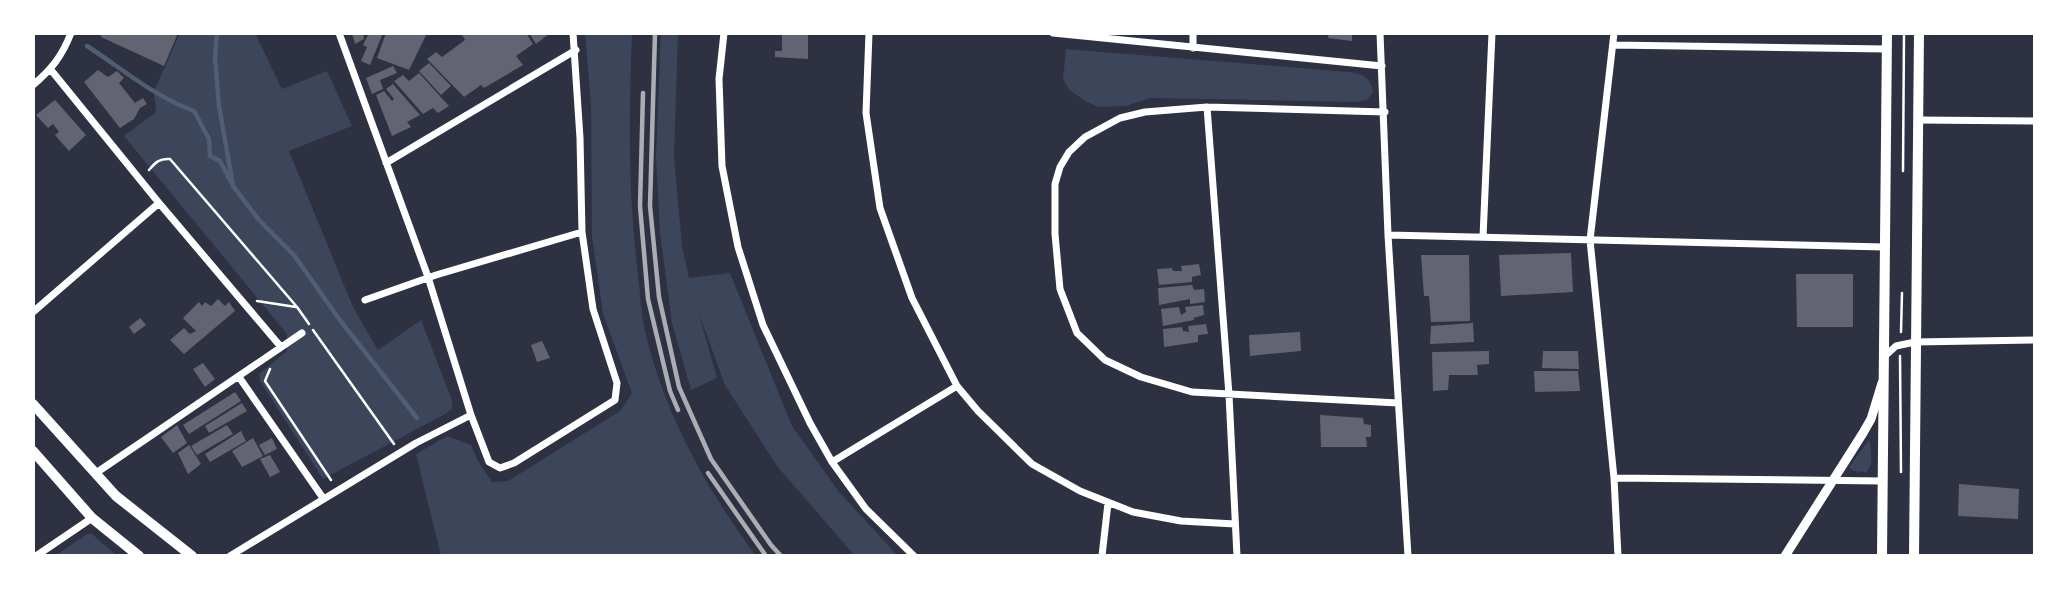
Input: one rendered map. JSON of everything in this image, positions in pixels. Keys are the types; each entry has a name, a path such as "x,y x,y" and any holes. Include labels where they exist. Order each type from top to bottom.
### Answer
{"main road":[{"path":"1882,556 1887,33"},
{"path":"1914,556 1919,33"},
{"path":"33,404 116,496 191,556"},
{"path":"33,451 92,518 139,556"}],"street":[{"path":"33,85 51,70 62,55 71,33"},
{"path":"339,33 428,277 471,415 489,462 500,468 514,463 615,400 617,383 593,309 582,232 576,50 573,33"},
{"path":"724,33 719,79 722,166 738,247 763,324 810,423 832,462 866,509 914,556"},
{"path":"869,33 866,113 880,208 912,298 957,386 978,411 1032,464 1080,491 1133,512 1181,521 1235,524"},
{"path":"1053,33 1382,66"},
{"path":"1193,33 1193,48"},
{"path":"1380,33 1388,235 1408,556"},
{"path":"1483,237 1492,33"},
{"path":"1614,33 1590,240 1614,478 1618,556"},
{"path":"1612,45 1887,49"},
{"path":"386,163 576,50"},
{"path":"51,70 281,347"},
{"path":"1385,112 1207,107 1145,112 1120,118 1085,137 1069,152 1060,167 1055,184 1055,234 1060,289 1077,333 1105,360 1141,377 1192,392 1398,403"},
{"path":"1207,107 1229,395 1237,556"},
{"path":"1918,120 2035,121"},
{"path":"33,312 159,203"},
{"path":"365,300 428,277 582,232"},
{"path":"1388,235 1884,247"},
{"path":"96,473 281,347 304,336"},
{"path":"1885,356 1889,350 1901,344 1915,342 2035,340"},
{"path":"239,377 323,498"},
{"path":"1785,556 1871,419 1884,378"},
{"path":"832,462 957,386"},
{"path":"230,556 416,443 471,415"},
{"path":"1614,478 1883,481"},
{"path":"1102,556 1108,503"},
{"path":"36,556 92,518"}],"path":[{"path":"1903,178 1904,33"},
{"path":"148,171 163,158 170,159 297,307 394,444"},
{"path":"1901,481 1903,286"},
{"path":"304,336 315,332"},
{"path":"271,367 265,381 330,481 340,474"}],"shaded area":[{"path":"180,33 255,33 282,89 327,71 352,126 289,151 353,307 378,350 421,320 452,400 452,409 447,413 323,479 260,381 259,374 287,351 287,334 124,136 156,112 154,91"},
{"path":"585,33 632,33 631,184 644,327 662,389 688,447 720,503 756,556 441,556 416,454 447,436 471,445 492,482 508,481 620,411 632,393 603,314 592,236 591,106"},
{"path":"661,33 678,33 674,157 682,246 689,278 730,273 792,426 839,492 898,556 855,556 777,466 725,385 698,311 717,378 691,390 672,323 660,233 656,156"},
{"path":"1066,49 1349,72 1366,77 1373,92 1367,100 1356,102 1151,98 1126,106 1098,107 1069,90 1063,79"},
{"path":"1868,441 1871,458 1869,469 1866,472 1853,471 1849,467"},
{"path":"87,534 92,534 117,556 58,554"}],"building":[{"path":"102,33 178,33 164,66 101,37"},
{"path":"352,33 363,33 364,39 355,44"},
{"path":"369,33 383,33 370,65 361,61 367,47 363,45"},
{"path":"386,33 427,33 409,70 377,58"},
{"path":"461,33 526,33 533,44 516,56 523,65 484,88 481,85 464,97 427,59 436,52 442,57 465,40"},
{"path":"529,33 550,33 536,44"},
{"path":"782,33 808,33 808,59 775,57 775,51 782,51"},
{"path":"1329,33 1352,33 1352,41 1328,38"},
{"path":"429,63 451,86 441,95 419,71"},
{"path":"393,66 397,73 380,80 383,89 372,94 366,78"},
{"path":"98,70 108,77 117,71 124,78 119,83 135,103 143,98 147,104 140,108 134,119 120,128 84,82"},
{"path":"419,73 449,106 438,113 433,108 423,114 394,81 403,75 409,81"},
{"path":"393,84 420,115 407,122 411,127 392,136 376,95 384,91 392,101 394,99 386,89"},
{"path":"55,100 86,135 69,151 55,135 59,132 53,124 48,128 36,115"},
{"path":"1571,253 1573,292 1501,296 1499,255"},
{"path":"1421,255 1469,255 1470,321 1431,322 1429,296 1424,296"},
{"path":"1199,264 1201,275 1192,277 1192,282 1159,285 1157,269 1172,268 1173,271 1182,271 1181,266"},
{"path":"1796,274 1853,274 1853,327 1797,327"},
{"path":"1192,285 1194,290 1204,289 1205,302 1190,304 1190,299 1159,305 1158,288"},
{"path":"218,299 225,306 229,302 235,311 184,354 170,340 184,328 190,334 196,331 183,318 199,302 202,306 205,302 211,306"},
{"path":"1203,305 1204,315 1193,318 1194,320 1163,326 1161,309 1179,307 1181,315 1186,312 1185,307"},
{"path":"140,318 146,325 134,334 129,327"},
{"path":"1473,323 1474,342 1430,344 1431,326"},
{"path":"1206,324 1208,334 1198,335 1198,342 1164,347 1163,329 1182,327 1183,331 1189,332 1188,326"},
{"path":"1300,332 1301,351 1250,356 1249,335"},
{"path":"542,341 550,358 537,362 531,345"},
{"path":"1489,351 1489,364 1477,365 1478,375 1449,375 1448,390 1433,391 1432,352"},
{"path":"1543,351 1578,351 1579,369 1542,368"},
{"path":"203,363 215,379 205,387 193,369"},
{"path":"1534,371 1578,371 1580,391 1535,392"},
{"path":"235,392 241,401 189,434 183,425"},
{"path":"242,403 247,411 209,433 205,426"},
{"path":"1320,415 1363,418 1364,424 1371,425 1371,437 1366,437 1367,447 1321,447"},
{"path":"177,425 187,443 173,453 161,437"},
{"path":"227,425 233,434 197,455 191,446"},
{"path":"241,431 246,441 210,462 205,454"},
{"path":"253,438 263,456 242,467 232,451"},
{"path":"272,438 277,449 265,455 259,445"},
{"path":"189,445 201,464 188,474 178,453"},
{"path":"270,455 280,472 270,477 260,459"},
{"path":"1959,484 2019,489 2018,519 1958,516"}],"waterway":[{"path":"217,33 215,57 219,106 233,186 259,220 294,255 339,319 417,418"},
{"path":"87,46 152,90 194,111 209,139 210,156 220,161 231,182"}],"railway":[{"path":"655,33 650,206 659,297 679,387 711,459 781,556"},
{"path":"643,93 640,206 648,299 670,391 678,410"},
{"path":"708,473 766,556"}]}
